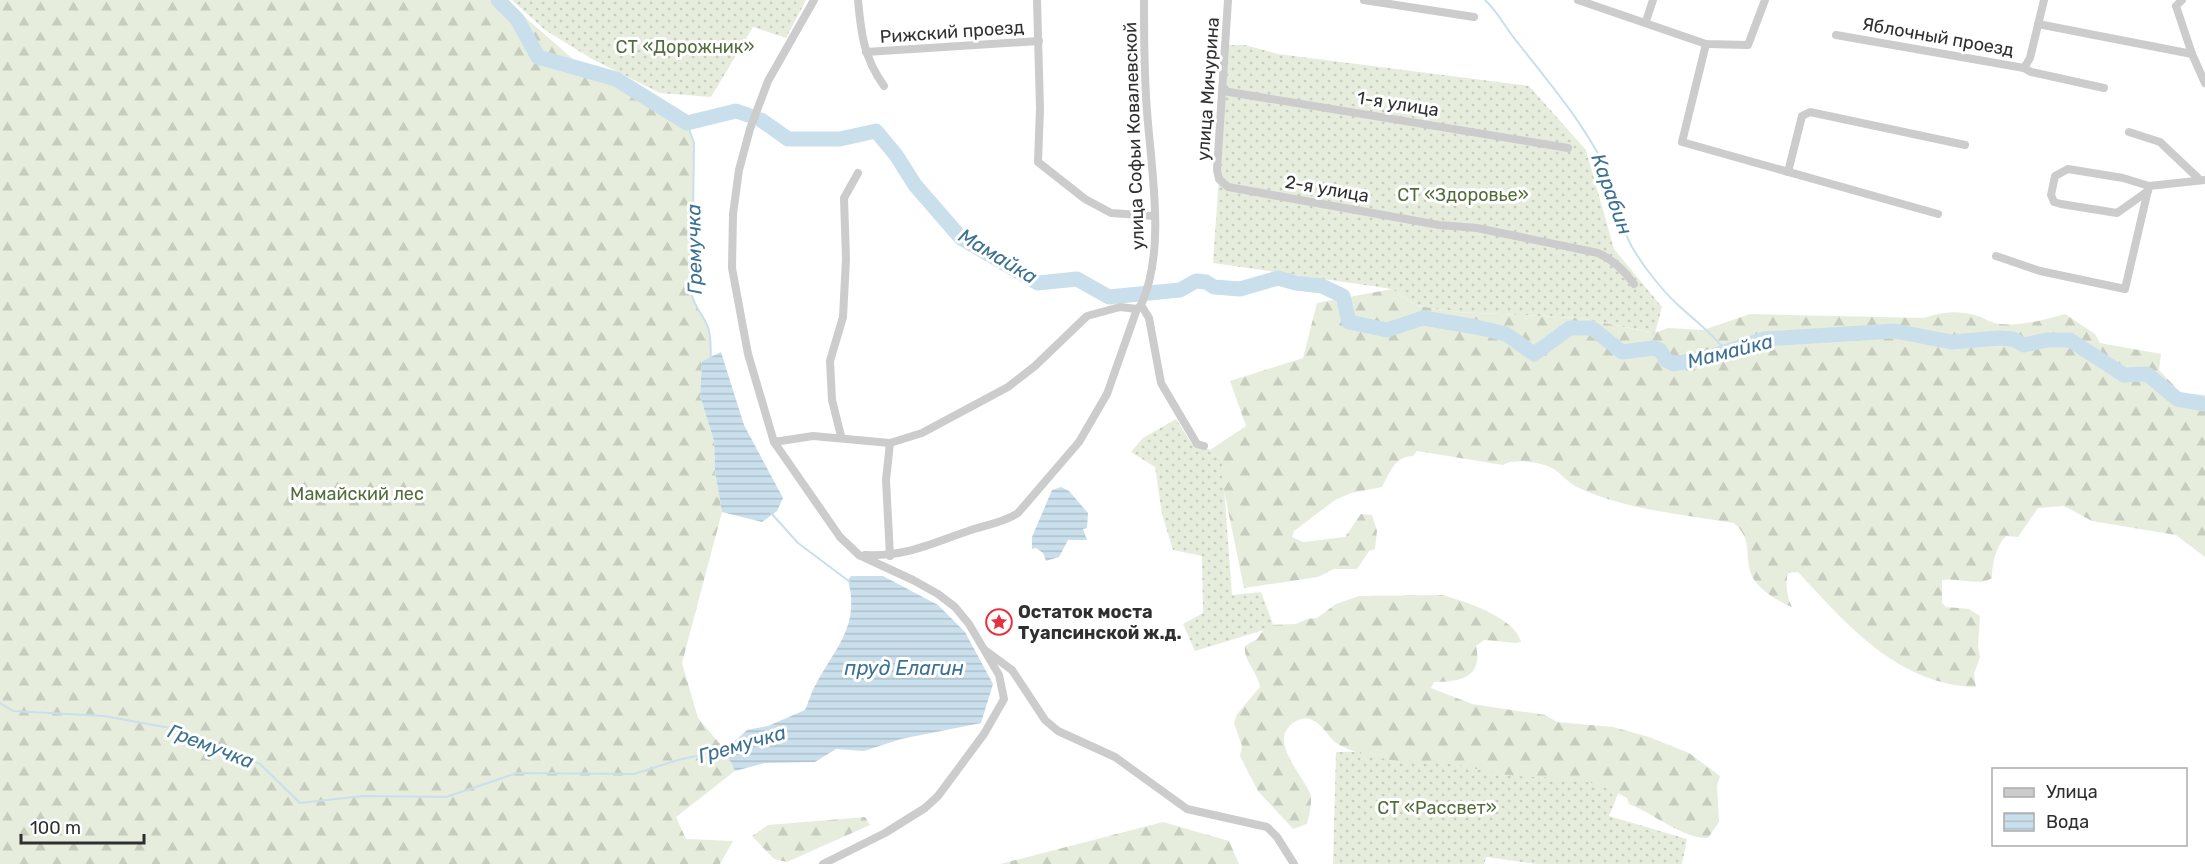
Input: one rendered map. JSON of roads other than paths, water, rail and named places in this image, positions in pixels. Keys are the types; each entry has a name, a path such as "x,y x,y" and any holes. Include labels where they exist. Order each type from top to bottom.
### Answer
{"street":[{"path":"814,0 768,81 745,150 733,214 732,268 748,354 774,442 840,537 859,555 938,594 955,607 999,675 1004,699 990,727 938,796 925,808 885,833 823,864"},
{"path":"858,0 866,52 871,67 884,86"},
{"name":"Рижский проезд","path":"1037,0 1038,162 1058,180 1111,213 1154,216"},
{"name":"улица Софьи Ковалевской","path":"859,555 890,556 922,550 1005,521 1018,513 1079,442 1102,404 1151,281 1154,216 1146,94 1144,0"},
{"name":"улица Мичурина","path":"1218,179 1228,0"},
{"path":"1364,0 1474,16"},
{"path":"1578,0 1646,21 1707,44 1748,45 1765,0"},
{"path":"1646,21 1653,0"},
{"name":"Яблочный проезд","path":"1836,35 2024,68 2030,58 2044,0"},
{"path":"2182,0 2176,6 2192,54 2205,83"},
{"path":"2038,24 2192,54"},
{"name":"Рижский проезд","path":"866,52 1039,41"},
{"path":"1707,44 1682,142 1938,214"},
{"path":"2024,68 2031,72 2104,88"},
{"name":"1-я улица","path":"1223,91 1568,148"},
{"path":"1788,172 1802,116 1810,112 1965,145"},
{"path":"2129,132 2160,142 2201,179"},
{"path":"2148,189 2123,178 2068,169 2055,176 2051,195 2054,202 2061,204 2117,213 2148,189 2201,179"},
{"path":"841,436 832,400 831,362 843,317 846,260 844,198 858,173"},
{"name":"2-я улица","path":"1218,179 1228,187 1438,225 1477,228 1598,253 1617,264 1634,284"},
{"path":"1996,256 2040,271 2125,289 2148,189"},
{"path":"774,442 813,436 841,436 890,442 922,433 1008,387 1035,366 1087,316 1120,307 1140,305 1149,318 1161,383 1197,444 1204,446"},
{"path":"890,442 886,480 890,556"},
{"path":"985,651 1012,670 1045,720 1059,730 1115,757 1187,809 1267,827 1277,837 1294,864"}],"water":[{"path":"721,352 744,425 783,498 777,511 762,522 722,512 715,471 714,441 700,396 702,361"},
{"path":"1061,487 1069,491 1088,513 1087,528 1083,529 1087,540 1068,540 1059,557 1046,561 1043,553 1036,548 1032,549 1032,537 1052,490"},
{"name":"пруд Елагин","path":"851,576 883,576 938,605 965,632 993,684 981,723 901,739 864,751 836,749 815,762 765,763 735,771 725,750 747,730 768,726 805,710 814,687 844,635 851,610 848,580"}],"waterway":[{"name":"Мамайка","path":"498,0 517,19 538,57 616,79 687,123 736,111 748,115"},
{"name":"Карабин","path":"1485,0 1557,93 1593,145 1615,190 1628,239 1641,262 1671,298 1726,351"},
{"name":"Мамайка","path":"761,120 788,139 840,139 876,131 896,155 915,185 961,238 1038,283 1077,279 1109,297 1180,290 1196,281 1206,282 1214,287 1240,289 1278,278 1322,286 1343,296 1349,322 1387,330 1423,318 1476,327 1506,334 1534,354 1570,328 1592,328 1622,352 1653,348 1660,350 1666,360 1674,364 1713,356 1765,339 1894,331 1952,342 1999,338 2013,339 2024,345 2047,340 2070,340 2124,375 2147,374 2177,399 2205,404"},
{"name":"Гремучка","path":"687,123 694,143 692,295 709,329 711,359"},
{"name":"Гремучка","path":"771,513 798,543 850,582"},
{"name":"Гремучка","path":"0,703 13,711 104,716 170,728 260,764 300,803 363,796 446,797 517,773 634,774 678,760 728,749"}],"place":[{"name":"Остаток моста Туапсинской ж.д.","path":"999,622"}],"park label":[{"name":"СТ «Дорожник»","path":"685,47"},
{"name":"СТ «Здоровье»","path":"1463,195"},
{"name":"Мамайский лес","path":"357,494"},
{"name":"СТ «Рассвет»","path":"1437,808"}]}
